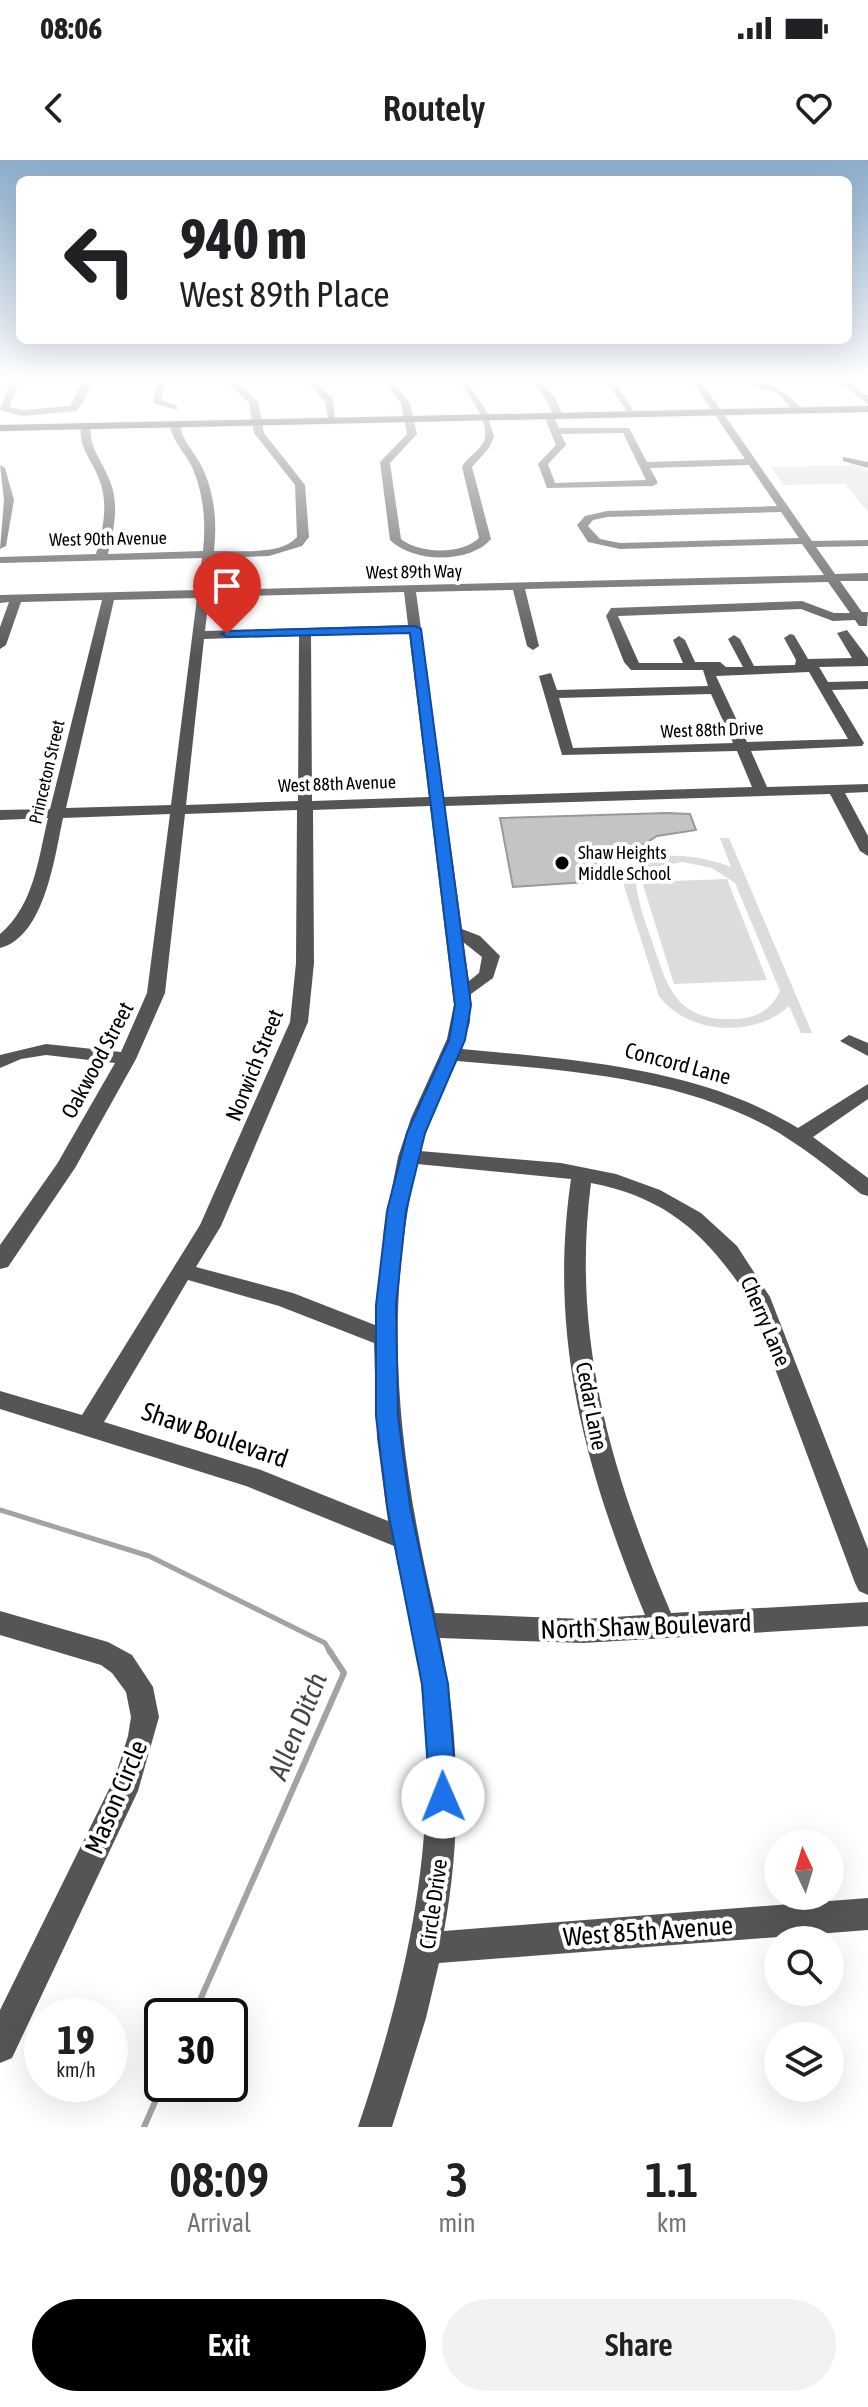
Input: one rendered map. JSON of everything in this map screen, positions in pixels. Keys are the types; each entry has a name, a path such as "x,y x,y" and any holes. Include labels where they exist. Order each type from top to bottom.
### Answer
{"street":[{"path":"0,546 9,500 1,472"},
{"path":"101,472 109,499 110,521 101,557"},
{"name":"Oakwood Street","path":"0,1261 65,1168 127,1059 156,993 201,635 212,521 207,492 199,472"},
{"name":"West 90th Avenue","path":"0,560 283,551 298,544 302,532 298,482 290,472"},
{"path":"386,472 396,540 411,550 446,552 473,549 485,541 468,472"},
{"path":"546,472 552,487 653,484 648,472"},
{"path":"714,472 718,479"},
{"path":"757,472 830,578 864,616 868,629"},
{"path":"783,509 603,515 586,519 583,530 592,541 620,546 868,543"},
{"name":"West 89th Way","path":"0,599 868,577"},
{"path":"518,587 533,646"},
{"name":"Circle Drive","path":"375,2127 407,2038 428,1948 440,1860 443,1784 435,1684 406,1540 387,1416 385,1338 392,1238 409,1157 462,1021 463,991 410,590"},
{"name":"Princeton Street","path":"0,943 32,910 109,596"},
{"path":"0,645 16,599"},
{"path":"773,605 781,621"},
{"path":"808,666 636,667 630,662 612,616 615,611 664,608 811,606 838,626 865,662"},
{"path":"718,607 727,624"},
{"path":"664,608 671,625"},
{"path":"838,626 864,616"},
{"path":"201,635 415,629"},
{"name":"Norwich Street","path":"89,1425 210,1226 299,1022 305,963 305,632"},
{"path":"790,638 859,737"},
{"path":"734,639 748,665"},
{"path":"679,640 691,667"},
{"path":"761,791 708,672 865,662"},
{"path":"546,676 551,694 716,690"},
{"path":"823,686 868,685"},
{"name":"West 88th Drive","path":"551,694 567,752 742,747 859,737"},
{"name":"West 88th Avenue","path":"0,815 868,788"},
{"path":"835,789 868,851"},
{"path":"456,933 474,940 491,956 492,967 487,977 463,991"},
{"path":"849,1041 868,1050"},
{"path":"0,1062 25,1052 48,1049 127,1059"},
{"name":"Concord Lane","path":"450,1054 605,1069 665,1080 747,1109 799,1137 868,1189"},
{"path":"799,1137 868,1090"},
{"name":"Cherry Lane","path":"409,1157 582,1173 625,1182 676,1205 725,1243 743,1267 759,1297 868,1583"},
{"name":"Cedar Lane","path":"582,1173 577,1199 574,1271 584,1379 598,1444 618,1512 664,1628"},
{"path":"183,1271 285,1299 385,1338"},
{"name":"Shaw Boulevard","path":"0,1400 252,1477 406,1540"},
{"name":"North Shaw Boulevard","path":"423,1625 531,1632 664,1628 868,1614"},
{"name":"Mason Circle","path":"0,1623 108,1655 122,1664 139,1687 145,1717 128,1781 0,2046"},
{"name":"West 85th Avenue","path":"428,1948 868,1914"}],"shaded area":[{"path":"774,472 868,472 868,512 845,484 784,485"},
{"path":"720,838 729,838 812,1033 801,1033 789,1006 758,1023 722,1028 687,1019 659,996 624,886 631,872 641,863 670,856 687,856 731,867","holes":["683,862 712,868 735,883 780,991 768,1008 750,1017 716,1019 688,1009 678,1000 664,976 640,906 636,883 652,867"]},
{"path":"727,879 767,980 674,984 642,882"}],"building":[{"name":"Shaw Heights Middle School","path":"690,814 696,830 657,836 587,882 513,887 500,818"}],"waterway":[{"name":"Allen Ditch","path":"0,1510 149,1556 325,1643 330,1652"},
{"name":"Allen Ditch","path":"201,1998 344,1673 329,1650"},
{"name":"Allen Ditch","path":"144,2127 155,2102"}],"place":[{"name":"Shaw Heights Middle School","path":"562,863"}],"route":[{"path":"227,634 415,629 463,1005 457,1040 416,1133 402,1184 392,1238 385,1338 387,1416 398,1506 435,1684 443,1757 443,1797"}]}
